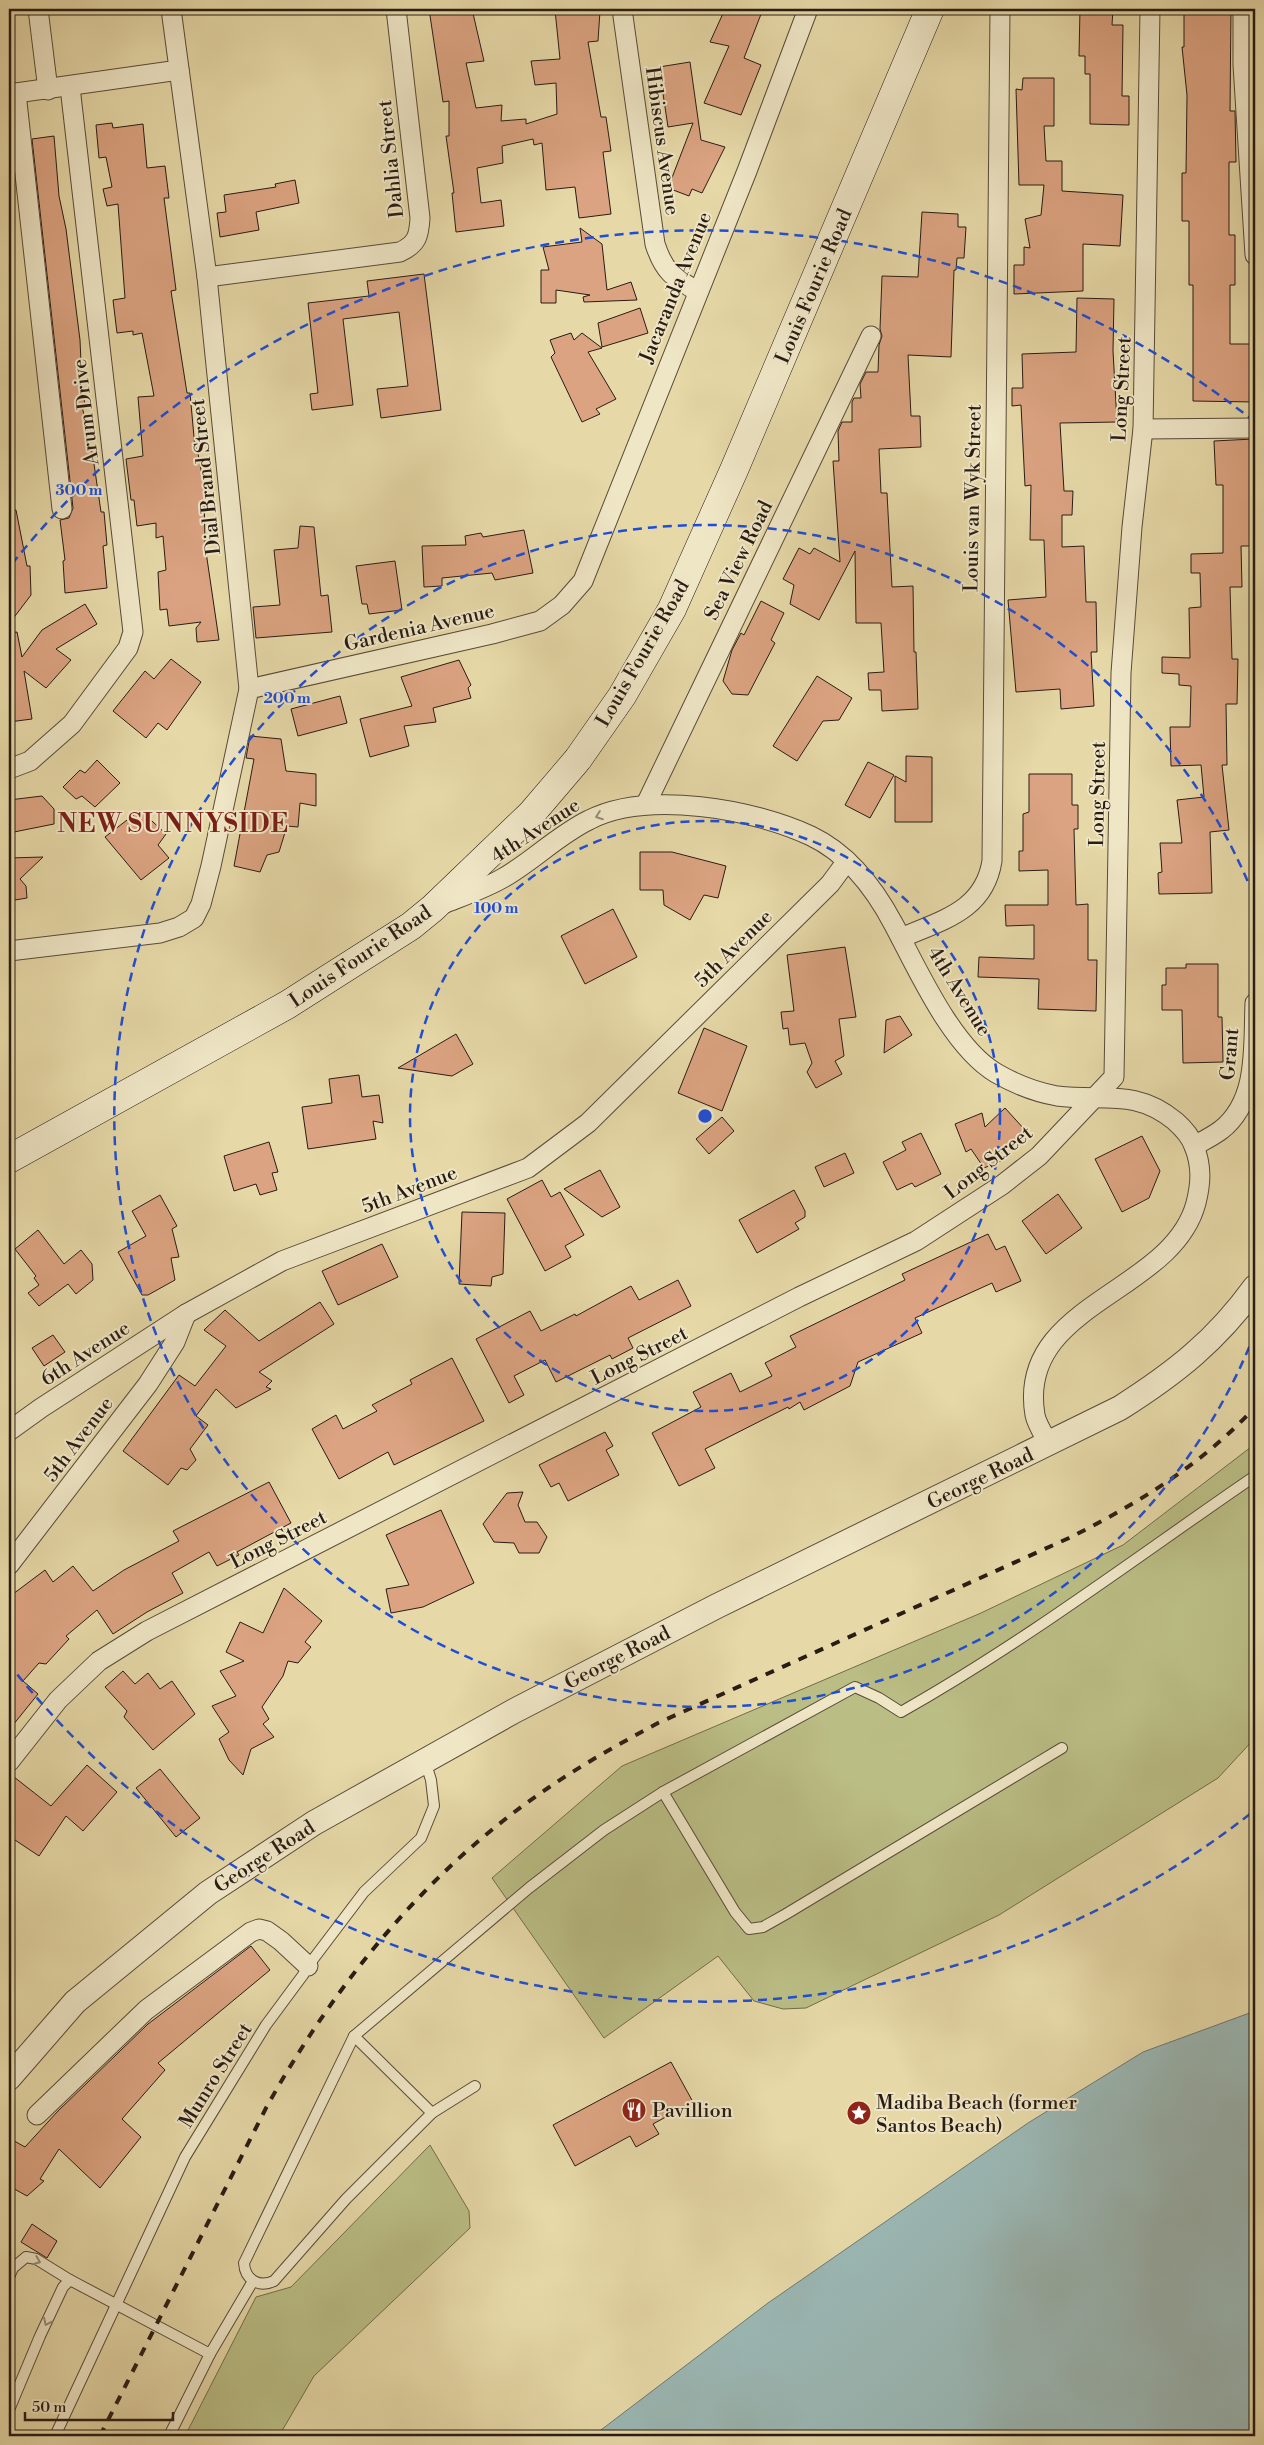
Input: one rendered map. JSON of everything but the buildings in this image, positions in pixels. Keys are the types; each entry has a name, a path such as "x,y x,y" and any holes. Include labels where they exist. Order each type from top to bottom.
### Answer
{"main road":[{"name":"Louis Fourie Road","path":"9,1159 287,1006 411,926 433,908 532,813 578,759 622,696 672,609 734,470 930,9"},
{"path":"9,1146 287,1006"}],"street":[{"path":"38,9 48,90"},
{"name":"Dial Brand Street","path":"9,951 160,933 179,927 194,918 201,904 211,866 249,689 207,277 171,9"},
{"name":"Dahlia Street","path":"207,277 400,252 415,242 419,235 420,218 396,9"},
{"name":"Hibiscus Avenue","path":"622,9 655,244 660,262 671,276 697,291"},
{"name":"Jacaranda Avenue","path":"583,581 697,291 747,171 808,9"},
{"name":"Louis van Wyk Street","path":"901,938 969,906 982,890 990,874 992,861 1000,9"},
{"name":"Long Street","path":"9,1762 58,1700 107,1656 147,1631 509,1445 625,1388 799,1296 916,1241 1002,1185 1032,1162 1114,1077 1121,673 1132,527 1143,428 1150,9"},
{"path":"1243,9 1243,65 1255,254"},
{"path":"62,509 12,94 179,70"},
{"name":"Arum Drive","path":"9,768 30,761 72,724 133,640 123,538 70,87"},
{"name":"Sea View Road","path":"646,804 871,336"},
{"path":"1143,428 1255,428"},
{"name":"Gardenia Avenue","path":"249,689 492,634 540,621 562,605 583,581"},
{"name":"4th Avenue","path":"433,908 504,878 590,819 619,809 646,804 716,808 763,819 812,836 847,861 874,889 954,1033 978,1060 1014,1083 1036,1091 1059,1096 1136,1100 1160,1108 1189,1135 1200,1162 1201,1185 1194,1211 1186,1229 1170,1249 1151,1266 1094,1304 1068,1326 1041,1360 1036,1380 1035,1417 1049,1444"},
{"name":"5th Avenue","path":"9,1565 148,1384 175,1342 186,1314 282,1261 528,1168 588,1123 830,884 847,861"},
{"name":"Grant","path":"1194,1146 1222,1129 1240,1109 1249,1089 1255,1003"},
{"name":"George Road","path":"9,2078 75,2002 208,1893 314,1824 514,1711 717,1606 1120,1408 1159,1384 1201,1350 1240,1309 1255,1287"},
{"name":"6th Avenue","path":"9,1431 41,1408 186,1314"},
{"path":"37,2115 146,2010 251,1932 259,1928 274,1935 308,1966"}],"lane":[{"path":"476,2086 432,2113 346,2199 274,2281 261,2284 247,2276 244,2263 354,2036 529,1888 604,1830 664,1792 855,1687 879,1698 901,1712 964,1676 1037,1630 1255,1476"},
{"path":"664,1792 708,1869 740,1918 749,1929 756,1930 786,1914 1062,1748"},
{"name":"Munro Street","path":"55,2436 185,2157 266,2025 308,1966 364,1892 421,1838 434,1806 431,1780 425,1761"},
{"path":"354,2036 432,2113"},
{"path":"9,2277 13,2268 26,2257 36,2258 70,2280 210,2354"},
{"path":"9,2410 40,2336 63,2287 70,2280"},
{"path":"169,2436 210,2354 253,2281"}],"green space":[{"path":"1255,1444 1255,1738 1218,1778 999,1915 806,2008 783,2009 754,2001 718,1956 604,2038 492,1878 622,1766 981,1613 1123,1545"},
{"path":"430,2145 469,2211 470,2228 314,2376 279,2436 185,2436 256,2297 291,2287"}],"water":[{"path":"1255,2011 1255,2436 593,2436 768,2303 1028,2123 1143,2052"}],"railway":[{"path":"100,2436 266,2108 293,2061 354,1973 388,1931 463,1854 504,1820 548,1788 588,1762 658,1723 1069,1538 1144,1497 1214,1447 1255,1407"}],"place":[{"name":"Pavillion","path":"634,2110"},
{"name":"Madiba Beach (former Santos Beach)","path":"859,2113"}],"district":[{"name":"NEW SUNNYSIDE","path":"173,823"}]}
